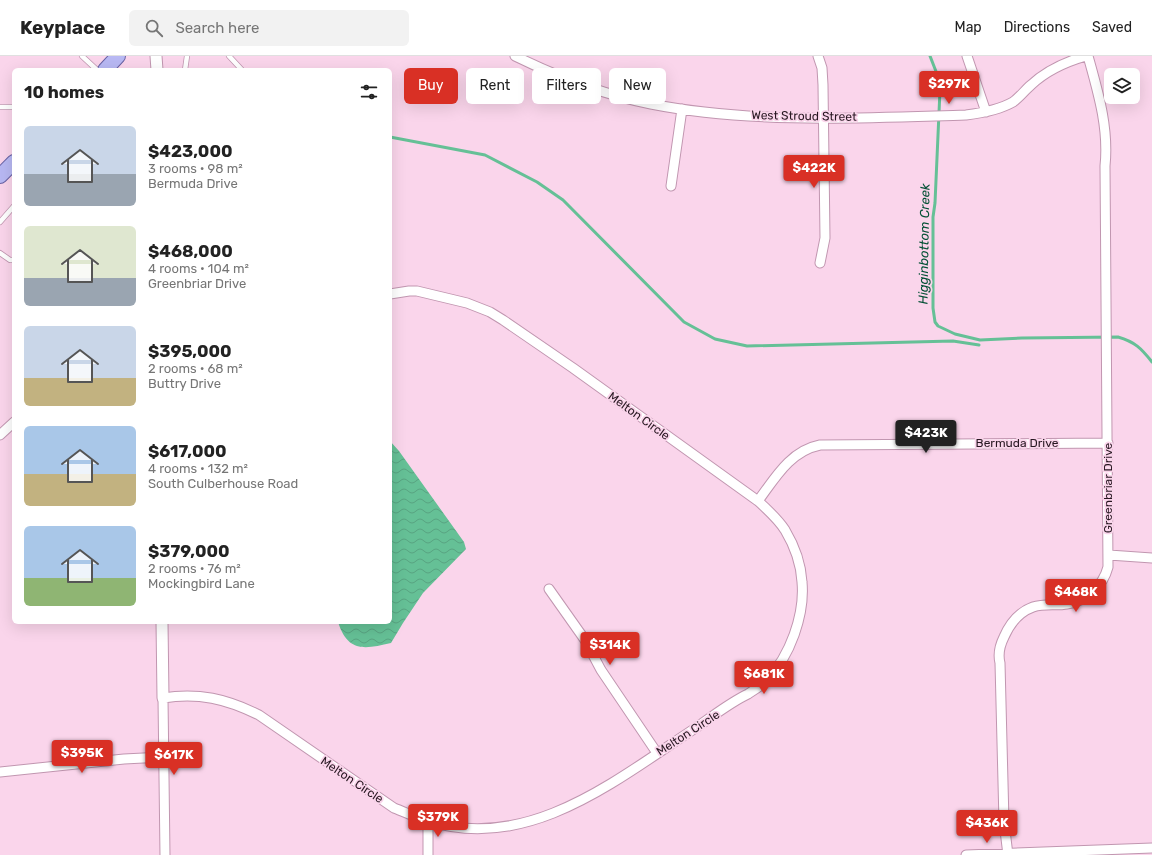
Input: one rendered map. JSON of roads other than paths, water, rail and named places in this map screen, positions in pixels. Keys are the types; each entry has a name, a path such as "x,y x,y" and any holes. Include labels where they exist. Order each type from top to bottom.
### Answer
{"main road":[{"path":"107,68 118,56"},
{"path":"0,176 12,164"}],"street":[{"path":"156,56 156,68"},
{"name":"West Stroud Street","path":"515,56 574,82 613,95 651,104 710,112 766,116 824,117 966,115 986,112 1012,102 1048,72 1067,62 1085,56"},
{"path":"818,56 822,68 824,117 824,238 820,263"},
{"path":"967,56 986,112"},
{"name":"Greenbriar Drive","path":"1008,855 1004,822 999,658 1002,640 1013,621 1024,612 1034,607 1049,604 1067,604 1077,602 1092,593 1105,578 1108,567 1106,134 1100,103 1085,56"},
{"path":"671,186 682,109"},
{"name":"Melton Circle","path":"163,698 200,696 224,700 259,715 394,808 428,822 458,828 501,828 530,822 547,816 593,795 748,694 766,681 784,658 794,636 799,618 802,600 802,580 800,565 793,544 786,531 774,516 758,502 573,368 490,312 467,303 417,291 392,294"},
{"path":"0,435 12,424"},
{"name":"Bermuda Drive","path":"758,502 788,461 803,451 820,445 1108,443"},
{"path":"1109,555 1152,558"},
{"path":"549,589 585,640 601,670 657,753"},
{"path":"162,624 165,855"},
{"path":"0,772 124,759 163,757"},
{"path":"428,822 428,855"},
{"path":"966,855 1008,855 1152,848"}],"lane":[{"path":"82,56 95,68"},
{"path":"185,68 187,56"},
{"path":"229,56 240,68"},
{"path":"0,108 12,107"},
{"path":"0,222 12,208"},
{"path":"0,253 12,260"}],"water":[{"path":"392,443 464,542 466,549 423,593 391,643 373,647 358,646 352,644 342,632 339,624 392,624"}],"waterway":[{"name":"Higginbottom Creek","path":"930,56 937,74 940,90 935,203 933,217 933,308 935,322 938,326 955,334 980,340 1118,337 1137,346 1152,362"},
{"path":"392,137 485,155 537,182 563,200 684,322 715,339 747,346 953,341 979,345"}]}
